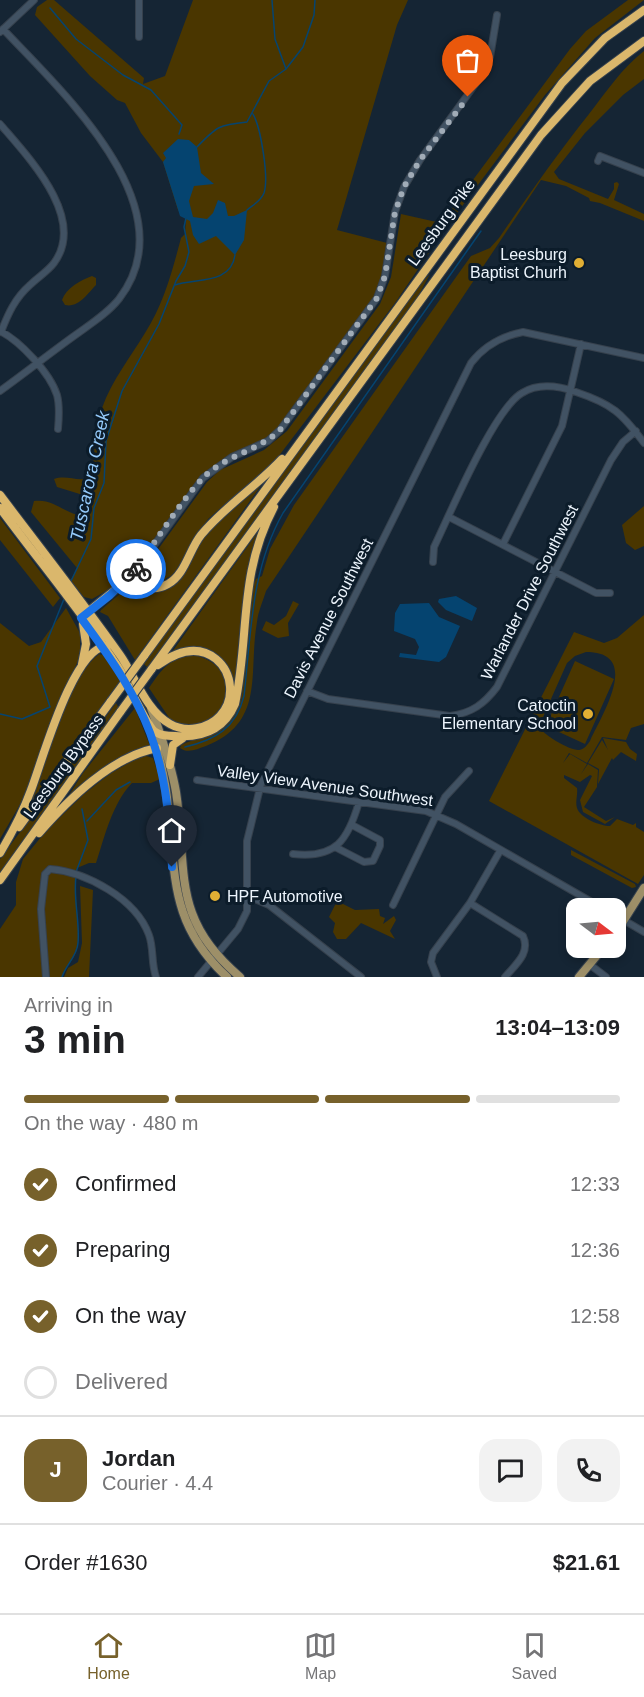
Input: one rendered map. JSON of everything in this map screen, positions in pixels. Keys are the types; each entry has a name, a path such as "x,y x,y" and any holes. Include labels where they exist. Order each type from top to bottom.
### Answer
{"highway":[{"name":"Leesburg Pike","path":"111,701 562,83 605,38 644,10"},
{"name":"Leesburg Pike","path":"151,670 541,135 590,81 644,41"},
{"path":"84,615 131,577 138,585 148,588 163,586 176,579 195,544 209,526 276,466 313,425"},
{"path":"0,495 66,583 102,646 127,681 150,727 161,735 185,737 206,734 215,729 230,715 235,704 245,605 253,561 266,523 290,478"},
{"path":"0,508 62,592 90,601 103,600"},
{"path":"100,628 97,613 103,600"},
{"path":"84,615 100,628 118,652 149,704 169,724 180,728 199,728 220,716 227,705 231,690 224,668 216,659 200,651 177,654 151,670"},
{"path":"0,853 25,806 59,709 79,671 86,644 84,615"},
{"path":"79,671 102,646 110,646 118,652"},
{"name":"Leesburg Bypass","path":"0,880 151,670"},
{"name":"Leesburg Bypass","path":"0,853 111,701"},
{"path":"170,765 173,745 185,737"},
{"path":"12,863 43,828 100,776 140,752 157,748"}],"main road":[{"path":"149,704 170,765 177,803 181,866 186,897 213,958 240,977"},
{"path":"150,727 157,748 168,806 175,890 191,931 227,977"},
{"path":"626,919 644,888"},
{"path":"579,977 594,958"}],"street":[{"path":"0,391 119,300 135,268 138,228 127,190 105,144 74,104 2,30 34,0"},
{"path":"139,0 139,37"},
{"path":"131,577 203,478 232,457 268,441 280,430 371,308 385,276 395,212 404,187 420,160 485,71 490,57 496,15"},
{"path":"0,124 58,203 65,228 63,245 55,262 19,296 1,331 22,345 57,394 58,429"},
{"path":"598,161 600,156 644,172"},
{"name":"Davis Avenue Southwest","path":"198,977 243,921 248,896 247,841 259,788 471,363 482,350 506,336 523,332 644,357"},
{"path":"503,544 559,432 581,344"},
{"path":"433,562 434,547 506,407 522,393 533,388 553,387 570,390 616,409 644,443"},
{"name":"Warlander Drive Southwest","path":"308,691 328,699 450,716 472,710 487,700 497,687 611,460 623,442 636,431"},
{"path":"449,517 601,595 610,593"},
{"path":"393,905 450,789 469,771"},
{"name":"Valley View Avenue Southwest","path":"197,780 437,815 584,898"},
{"path":"293,854 316,856 334,848 352,825 359,802"},
{"path":"334,848 363,862 373,861 380,846 380,840 352,825"},
{"path":"437,977 431,962 433,953 470,903 500,851"},
{"path":"46,977 41,909 43,883 48,870 80,876 116,895 138,918 152,943 156,977"},
{"path":"248,896 269,905 361,977"},
{"path":"470,903 524,936 526,947 524,953 505,977"},
{"path":"626,922 644,932"},
{"path":"589,964 606,977"}],"shaded area":[{"path":"47,0 54,0 144,78 143,84 165,76 193,0 408,0 397,25 337,230 391,244 383,286 280,430 259,447 212,470 131,577 92,599 84,597 70,581 77,568 31,512 34,501 41,501 78,515 84,516 87,513 88,502 83,495 57,487 54,479 83,479 92,476 96,434 102,408 162,299 181,238 185,234 186,219 178,210 163,162 141,133 125,103 117,100 90,76 35,15 37,7"},
{"path":"628,0 644,0 595,38 545,95 448,225 395,303 275,461 208,519 173,575 161,581 140,582 138,579 140,574 207,482 220,470 264,450 287,431 380,304 391,277 401,214 441,223 570,49 586,31"},
{"path":"644,51 644,79 623,95 585,133 554,172 559,179 608,199 614,189 614,183 617,182 619,184 614,200 644,214 644,221 590,201 589,198 566,186 541,180 266,591 258,618 251,694 238,724 225,736 206,746 196,750 183,750 180,748 181,745 225,727 236,711 241,699 253,586 256,579 262,576 270,549 294,505 471,256 490,248 499,238 554,160 608,89"},
{"path":"430,274 415,302 148,668 144,664 149,655 418,286"},
{"path":"92,276 96,278 96,285 86,296 79,302 65,305 62,300 70,288"},
{"path":"263,483 135,660 108,616 100,612 101,610 130,585 162,590 210,528"},
{"path":"644,506 644,546 635,550 626,543 622,525"},
{"path":"0,518 60,598 53,607 0,540"},
{"path":"265,522 246,583 235,680 232,680 214,656 172,652"},
{"path":"293,601 299,604 288,623 289,636 278,638 262,630 266,621 274,625 286,616"},
{"path":"66,608 80,633 80,656 45,738 26,794 0,839 0,623 29,646 41,642"},
{"name":"Catoctin Elementary School","path":"644,615 644,724 631,728 626,740 602,737 587,763 569,753 563,763 570,754 587,764 581,774 588,764 598,770 597,787 584,807 606,821 615,817 605,824 583,812 580,800 592,776 580,782 564,775 564,778 577,788 577,808 586,818 606,826 610,826 617,819 633,825 636,823 636,827 644,832 644,875 638,884 489,801 574,632 604,643 617,638","holes":["586,652 603,655 612,662 615,674 614,687 590,741 583,749 575,750 550,737 539,726 567,663 575,656"]},
{"path":"99,654 103,655 120,681 24,812 64,705 86,667"},
{"path":"194,655 210,662 221,671 226,683 227,695 223,707 215,717 204,724 189,726 172,722 149,688 167,665 179,658"},
{"path":"575,661 614,679 585,744 546,726"},
{"path":"116,703 119,708 116,714 0,872 0,859"},
{"path":"135,708 150,746 130,754 67,798 83,773"},
{"path":"603,738 626,742 637,754 636,761 621,752 613,760 612,758 598,784 599,769 588,763 602,740 608,750"},
{"path":"143,755 153,758 160,779 151,783 132,783 114,810 96,863 77,868 78,944 76,953 62,977 0,977 0,929 16,905 16,882 23,859 46,831 84,794 111,773"},
{"path":"571,850 635,884 636,887 632,888 571,855"},
{"path":"80,886 93,890 89,977 64,977 68,968 78,962 82,943"},
{"path":"337,901 355,910 379,909 380,916 385,918 383,924 394,916 396,920 390,931 395,939 361,923 346,939 337,939 333,932 335,923 329,917"}],"water":[{"path":"178,139 189,140 197,147 201,173 214,184 194,186 189,201 193,217 207,219 213,213 218,200 225,203 228,216 234,216 247,210 244,240 235,255 216,236 199,244 193,235 190,221 180,216 163,162 166,158 163,153"},
{"path":"456,596 477,608 472,621 446,610 438,602 439,599"},
{"path":"429,603 439,617 460,626 446,657 439,662 399,657 400,653 416,655 419,647 415,639 394,631 395,613 400,604"}],"waterway":[{"path":"272,0 275,39 286,69"},
{"path":"197,147 219,128 247,122 269,81 286,69 303,47 314,15 315,0"},
{"name":"Tuscarora Creek","path":"50,8 76,39 123,75 151,90 182,125 179,134"},
{"path":"247,210 257,203 264,193 266,176 259,130 253,114"},
{"name":"Tuscarora Creek","path":"71,581 91,539 94,508 104,483 106,441 122,391 159,324 176,281 185,266 189,252 184,227 186,218"},
{"path":"185,747 206,741 223,731 236,716 240,707 244,696 258,579 272,534 283,513 481,231"},
{"path":"175,285 220,276 232,265 235,255"},
{"name":"Tuscarora Creek","path":"0,714 22,719 50,707 37,666 64,599"},
{"path":"87,821 116,790 130,782"},
{"name":"Tuscarora Creek","path":"76,872 88,840 82,809"},
{"name":"Tuscarora Creek","path":"62,977 76,952 78,943 76,876"}],"way so far":[{"path":"136,569 203,478 232,457 259,447 280,430 371,308 383,286 395,212 404,187 420,160 468,97"}],"place":[{"name":"Leesburg Baptist Churh","path":"579,263"},
{"name":"Catoctin Elementary School","path":"588,714"},
{"name":"HPF Automotive","path":"215,896"}],"route":[{"path":"136,569 131,577 81,618 127,681 150,727 166,786 172,867"}]}
